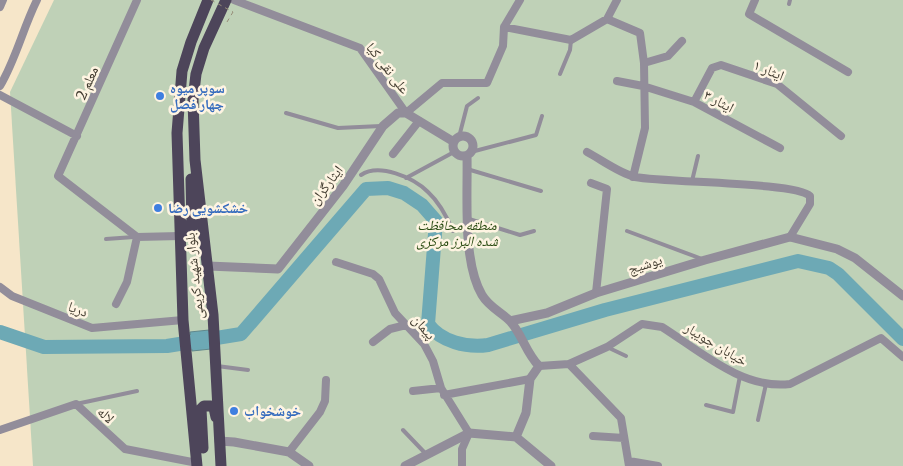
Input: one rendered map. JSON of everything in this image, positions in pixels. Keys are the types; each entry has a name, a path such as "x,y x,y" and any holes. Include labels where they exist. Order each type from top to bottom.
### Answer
{"main road":[{"name":"بلوار شهید کریمی","path":"200,465 183,320 178,98 182,70 190,42 209,0"},
{"name":"بلوار شهید کریمی","path":"221,466 213,315 195,160 193,100 196,74 204,48 226,0"},
{"path":"180,215 182,229 190,230 193,224 190,175 195,160"},
{"path":"200,465 201,413 204,406 214,408 219,441"}],"street":[{"path":"0,7 3,0"},
{"path":"0,86 10,70 26,22 36,0"},
{"name":"معلم 2","path":"137,0 58,176 137,237"},
{"name":"علی نقی کیا","path":"234,0 360,48 406,112"},
{"path":"516,437 526,413 530,379 539,366 530,356 511,323 489,305 482,294 470,250 466,219 467,168 469,154 473,147 470,140 465,137 457,139 419,121 406,112 442,83 487,83 503,46 504,27 520,0"},
{"path":"504,27 571,40 607,18 617,0"},
{"path":"756,0 748,14 848,72"},
{"path":"607,18 640,33 644,63 644,128 633,176"},
{"path":"644,63 668,56 682,41"},
{"name":"ایثار ۱","path":"694,102 712,68 721,65 777,84 841,136"},
{"name":"ایثار ۳","path":"617,81 643,86 694,102 780,148"},
{"path":"0,95 77,136"},
{"name":"ایثارگران","path":"208,266 278,269 343,186 384,126 398,113 406,112"},
{"path":"393,154 419,121"},
{"path":"457,139 454,152 460,156 469,154"},
{"path":"587,152 633,176 691,183 781,187 807,192 810,196 810,204 790,237 838,249 855,258 903,296"},
{"path":"591,184 607,190 596,293"},
{"path":"116,304 127,282 137,237 180,236"},
{"name":"یوشیج","path":"511,323 547,313 596,293 704,260 790,237"},
{"name":"پیمان","path":"336,262 372,274 379,279 395,313 424,344 433,361 442,391 469,433"},
{"name":"دریا","path":"0,287 12,296 92,328 183,320"},
{"name":"خیابان جویبار","path":"539,366 568,364 607,346 642,324 662,327 740,376 766,384 790,384 881,338 903,357"},
{"path":"374,342 390,329 406,325"},
{"path":"568,364 621,418 629,463 658,466"},
{"path":"413,391 442,391 530,379"},
{"path":"289,452 320,412 325,401 326,380"},
{"path":"0,430 76,404"},
{"name":"لاله","path":"76,404 125,449 200,465"},
{"path":"462,466 462,449 469,433"},
{"path":"405,466 426,453 469,433 516,437 551,466"},
{"path":"593,436 624,438"},
{"path":"219,441 289,452 309,466"}],"lane":[{"path":"560,74 570,50 571,40"},
{"path":"457,139 467,106 478,98"},
{"path":"286,114 338,128 384,126"},
{"path":"469,154 536,135 542,116"},
{"path":"406,178 454,152"},
{"path":"691,183 698,156"},
{"path":"467,168 541,191"},
{"path":"361,175 368,170 380,170 406,178 428,191 446,216 453,230"},
{"path":"466,219 520,235 534,231"},
{"path":"627,231 704,260"},
{"path":"106,238 137,237"},
{"path":"607,346 626,356"},
{"path":"216,360 248,370"},
{"path":"706,405 733,412 740,376"},
{"path":"758,420 766,384"},
{"path":"76,404 137,391"},
{"path":"403,430 426,453"}],"path":[{"path":"209,0 233,12 228,22"}],"green space":[{"name":"منطقه محافظت شده البرز مرکزی","path":"54,0 903,0 903,466 33,466 10,92"}],"water":[{"path":"209,330 211,349 192,351 190,332"}],"waterway":[{"path":"0,332 44,347 167,346 241,334 366,189 388,188 404,193 422,205 436,221 428,324 440,335 455,342 472,346 488,345 605,310 798,261 829,268 838,274 903,339"}],"place":[{"name":"سوپر ميوه چهار فصل","path":"160,96"},
{"name":"خشکشویی رضا","path":"158,208"},
{"name":"خوشخواب","path":"234,411"}]}
